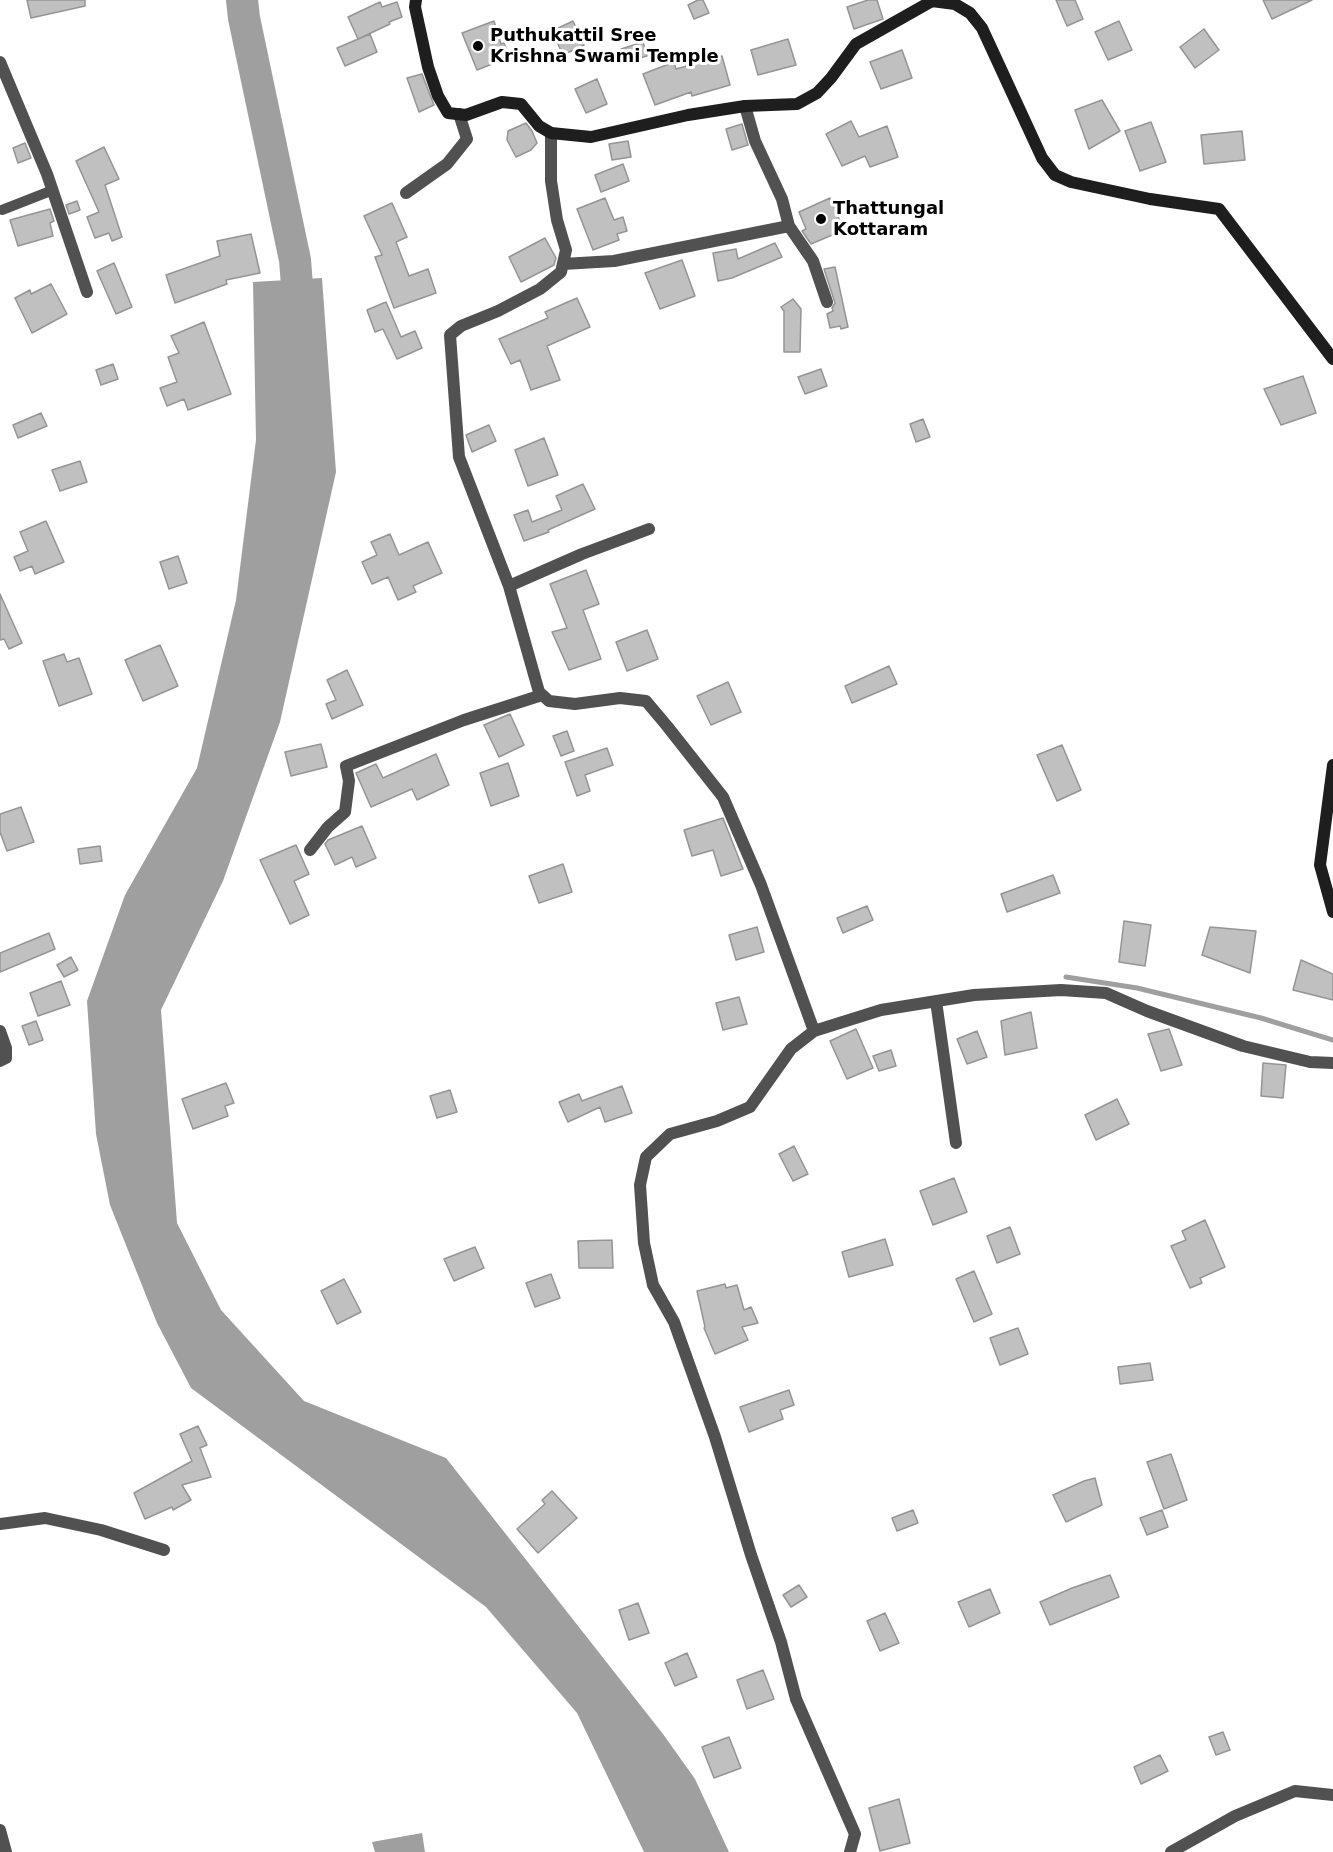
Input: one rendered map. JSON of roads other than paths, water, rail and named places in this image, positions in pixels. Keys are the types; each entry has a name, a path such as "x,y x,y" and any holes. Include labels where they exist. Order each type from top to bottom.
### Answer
{"main road":[{"path":"417,0 415,7 428,67 438,96 448,113 466,115 502,102 521,104 539,126 551,133 591,138 688,115 745,106 797,104 817,93 856,44 932,1 955,4 970,13 982,28 1042,158 1055,175 1071,182 1150,199 1219,208 1333,359"},
{"path":"1333,765 1320,866 1333,912"}],"street":[{"path":"0,62 53,190 87,292"},
{"path":"745,106 755,141 782,199 789,226 813,261 826,302"},
{"path":"406,193 447,164 467,139 459,114"},
{"path":"551,133 552,181 557,220 566,250 561,272 540,289 498,311 461,326 450,335 459,457 509,586 539,693 549,701 575,704 620,698 646,701 667,726 723,797 762,885 814,1031"},
{"path":"563,264 614,261 789,226"},
{"path":"509,586 582,554 649,529"},
{"path":"310,850 328,827 345,812 349,781 346,766 464,720 542,695"},
{"path":"850,1852 855,1834 796,1699 781,1642 751,1555 715,1437 674,1322 653,1285 644,1243 640,1185 646,1157 670,1134 717,1121 750,1107 791,1049 814,1031 881,1010 974,995 1061,990 1106,993 1147,1011 1243,1046 1310,1062 1333,1064"},
{"path":"936,1001 956,1143"},
{"path":"0,1031 6,1048 6,1058 0,1061"},
{"path":"0,1524 45,1518 101,1530 165,1550"},
{"path":"1171,1852 1235,1816 1295,1791 1333,1795"},
{"path":"0,1830 6,1852"}],"lane":[{"path":"2,210 53,190"}],"waterway":[{"path":"242,0 295,260 300,324"},
{"path":"1066,977 1137,988 1261,1018 1333,1040"}],"place":[{"name":"Puthukattil Sree Krishna Swami Temple","path":"478,46"},
{"name":"Thattungal Kottaram","path":"821,219"}]}
